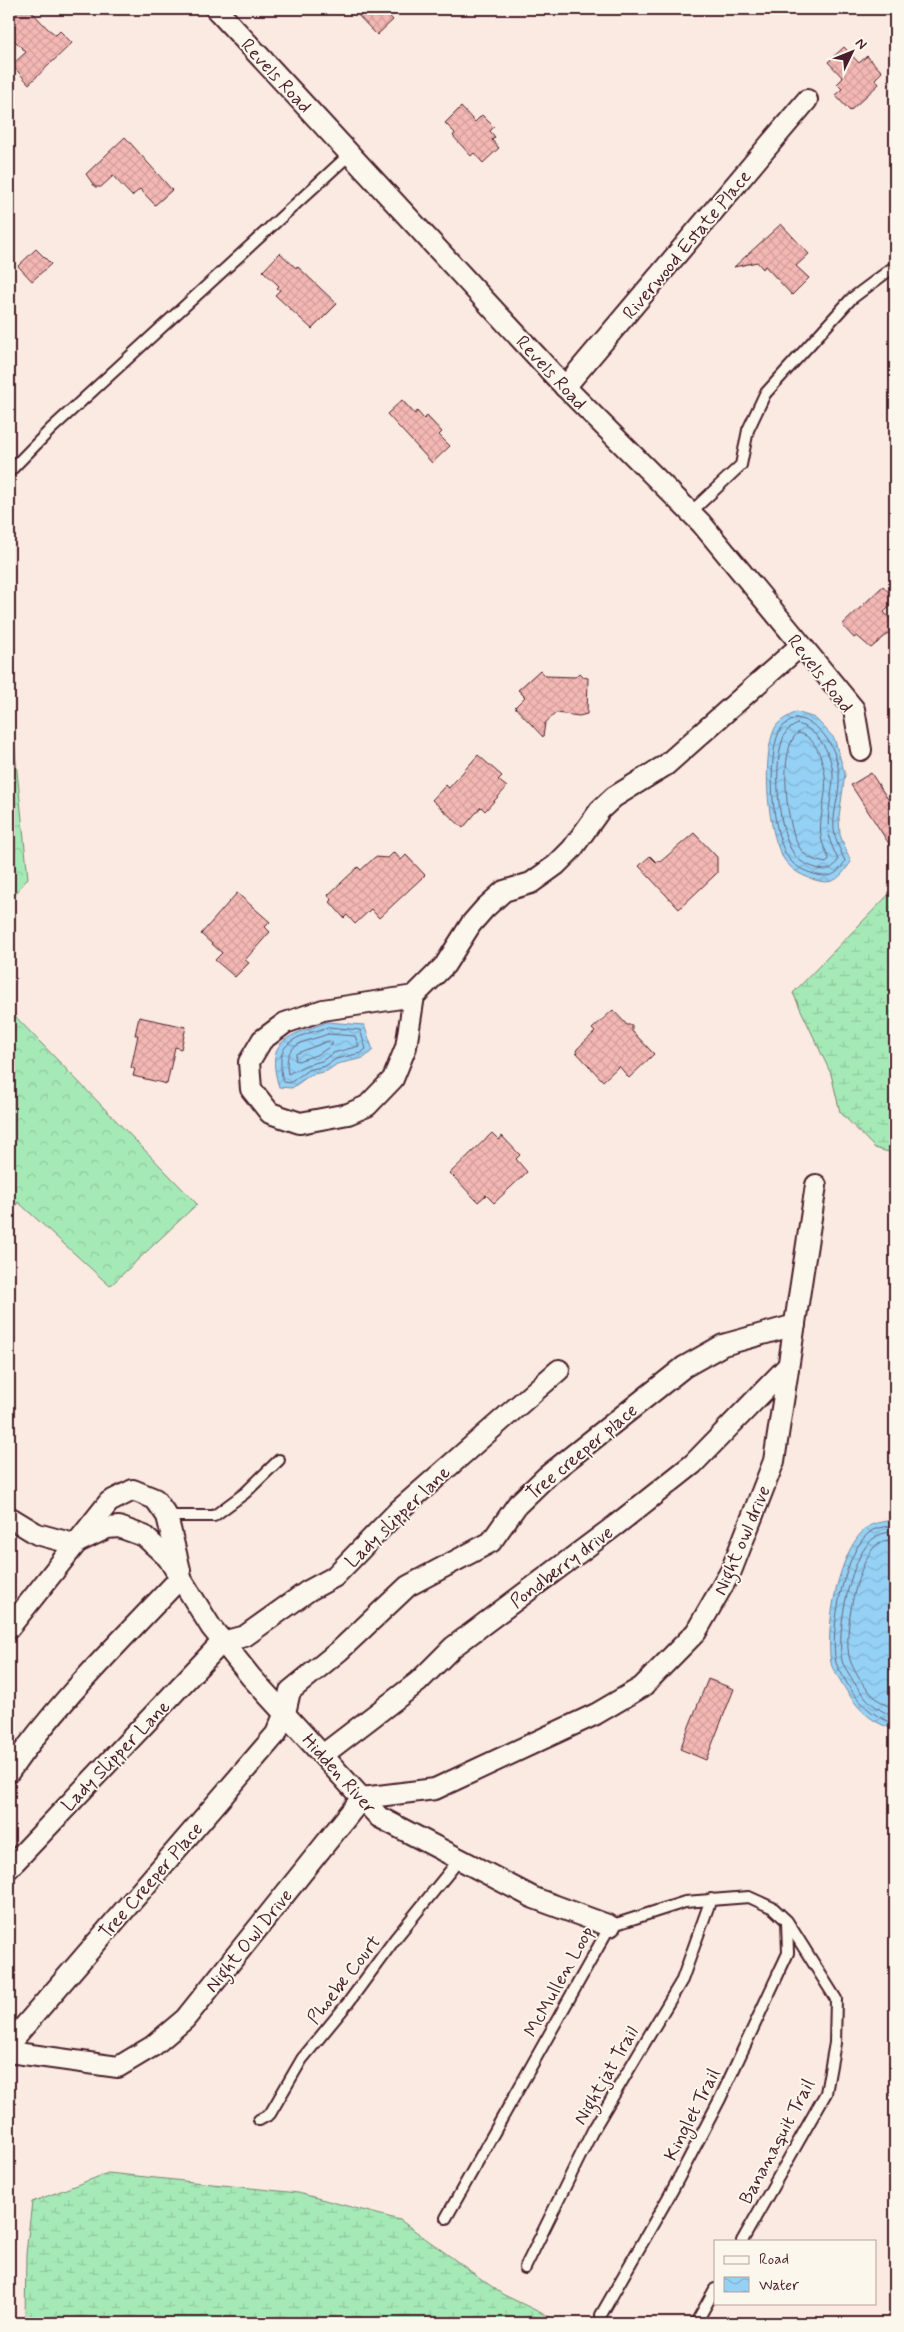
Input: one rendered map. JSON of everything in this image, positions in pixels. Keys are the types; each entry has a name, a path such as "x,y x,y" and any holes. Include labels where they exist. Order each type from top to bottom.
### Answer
{"street":[{"name":"Revels Road","path":"216,9 565,387 691,512 854,709 861,750"},
{"name":"Riverwood Estate Place","path":"565,387 807,100"},
{"path":"414,996 323,1010 285,1023 262,1040 249,1062 251,1089 270,1113 300,1123 348,1114 367,1106 392,1079 406,1046 414,996 445,965 485,908 504,891 530,883 556,865 572,849 600,810 614,797 666,765 800,646"},
{"name":"Night owl drive","path":"362,1798 436,1789 596,1714 642,1688 696,1632 731,1572 774,1461 816,1185"},
{"name":"Tree creeper place","path":"286,1713 290,1691 339,1651 408,1586 491,1542 516,1506 547,1476 684,1367 723,1345 795,1325"},
{"name":"Pondberry drive","path":"324,1754 418,1682 453,1647 694,1464 788,1366"},
{"name":"Lady slipper lane","path":"222,1642 244,1636 308,1591 334,1577 399,1510 560,1370"},
{"name":"Hidden River","path":"9,1628 109,1502 133,1490 155,1499 167,1516 181,1577"},
{"path":"9,1517 36,1534 74,1544"},
{"name":"Hidden River","path":"74,1544 107,1528 119,1527 131,1530 156,1546 181,1577 222,1642 251,1677 324,1754 379,1816 534,1898 610,1926"},
{"path":"9,1772 37,1734 94,1668 181,1577"},
{"name":"Lady Slipper Lane","path":"9,1868 222,1642"},
{"name":"Tree Creeper Place","path":"9,2044 276,1734 286,1713"},
{"name":"Night Owl Drive","path":"9,2052 118,2067 153,2046 184,2020 362,1798"}],"lane":[{"path":"9,472 58,422 350,154"},
{"path":"691,512 741,465 748,430 765,394 851,299 895,266"},
{"path":"167,1516 214,1516 245,1493 279,1460"},
{"name":"Phoebe Court","path":"259,2120 270,2114 302,2059 459,1860"},
{"name":"McMullen Loop","path":"446,2218 610,1926 685,1902 749,1897 773,1908 787,1921"},
{"name":"Nightjat Trail","path":"525,2268 592,2130 682,1980 711,1899"},
{"name":"Bananaquit Trail","path":"743,2240 826,2093 835,2043 836,1999 787,1921"},
{"name":"Kinglet Trail","path":"601,2315 720,2099 788,1953 787,1921"},
{"path":"696,2323 714,2291"}],"green space":[{"path":"9,693 28,878 9,902"},
{"path":"895,888 895,1154 875,1148 840,1112 831,1074 793,993"},
{"path":"9,1010 197,1204 110,1286 18,1202 9,1222"},
{"path":"108,2173 298,2193 400,2220 502,2294 562,2323 25,2323 26,2254 32,2202"}],"water":[{"path":"796,712 815,718 834,738 845,774 839,817 840,835 851,862 840,876 828,882 822,882 803,875 786,862 779,851 770,817 767,776 771,741 775,728 779,723"},
{"path":"327,1022 364,1025 373,1050 364,1058 337,1064 327,1071 310,1075 292,1088 279,1087 275,1071 277,1049 291,1036"},
{"path":"887,1521 895,1521 895,1729 869,1717 856,1704 832,1667 830,1648 832,1610 836,1589 849,1551 858,1536 869,1526"}],"building":[{"path":"9,9 29,9 48,29 56,35 60,31 72,43 29,84 12,65 26,52 9,35"},
{"path":"352,9 383,9 393,20 377,35"},
{"path":"844,47 859,63 867,56 882,72 875,79 879,84 850,111 835,95 842,89 837,84 843,78 828,62"},
{"path":"461,107 475,122 482,115 494,127 490,131 495,137 492,140 499,148 483,163 474,153 471,156 453,136 455,133 445,123"},
{"path":"125,137 172,190 155,205 140,189 132,196 113,176 101,187 95,187 86,174"},
{"path":"781,224 809,254 796,266 809,278 792,295 765,266 763,269 757,262 734,267"},
{"path":"36,249 51,264 32,281 18,266"},
{"path":"280,253 296,268 297,266 337,304 312,329 275,295 280,290 277,288 279,286 263,271"},
{"path":"402,400 415,414 417,411 424,419 427,416 442,432 439,435 450,446 432,463 387,414"},
{"path":"883,586 895,599 895,602 884,612 895,624 895,628 871,648 857,636 854,638 842,625"},
{"path":"540,670 546,676 575,677 579,673 583,677 588,678 587,714 579,716 556,713 545,723 543,737 515,707 525,697 518,690"},
{"path":"478,755 502,776 498,780 507,787 485,811 481,807 463,828 432,800 446,785 449,788"},
{"path":"871,773 895,810 895,853 851,785"},
{"path":"694,833 717,857 717,873 679,909 639,866 650,856 656,862 658,860 660,862"},
{"path":"394,852 401,860 406,855 425,875 379,918 371,909 355,924 347,915 344,918 330,902 332,900 328,895 358,867 361,870 375,857 388,858"},
{"path":"237,893 270,922 265,927 270,932 245,960 249,963 235,977 215,960 222,953 201,934"},
{"path":"613,1010 627,1025 632,1025 632,1031 654,1054 629,1078 619,1066 603,1081 576,1052 595,1032 592,1029"},
{"path":"139,1017 186,1027 181,1049 175,1047 167,1084 133,1076 135,1069 131,1068 138,1035 135,1035"},
{"path":"492,1133 499,1140 502,1136 520,1155 516,1159 527,1172 494,1203 486,1195 478,1202 450,1173"},
{"path":"708,1679 734,1689 706,1760 680,1749"}]}
